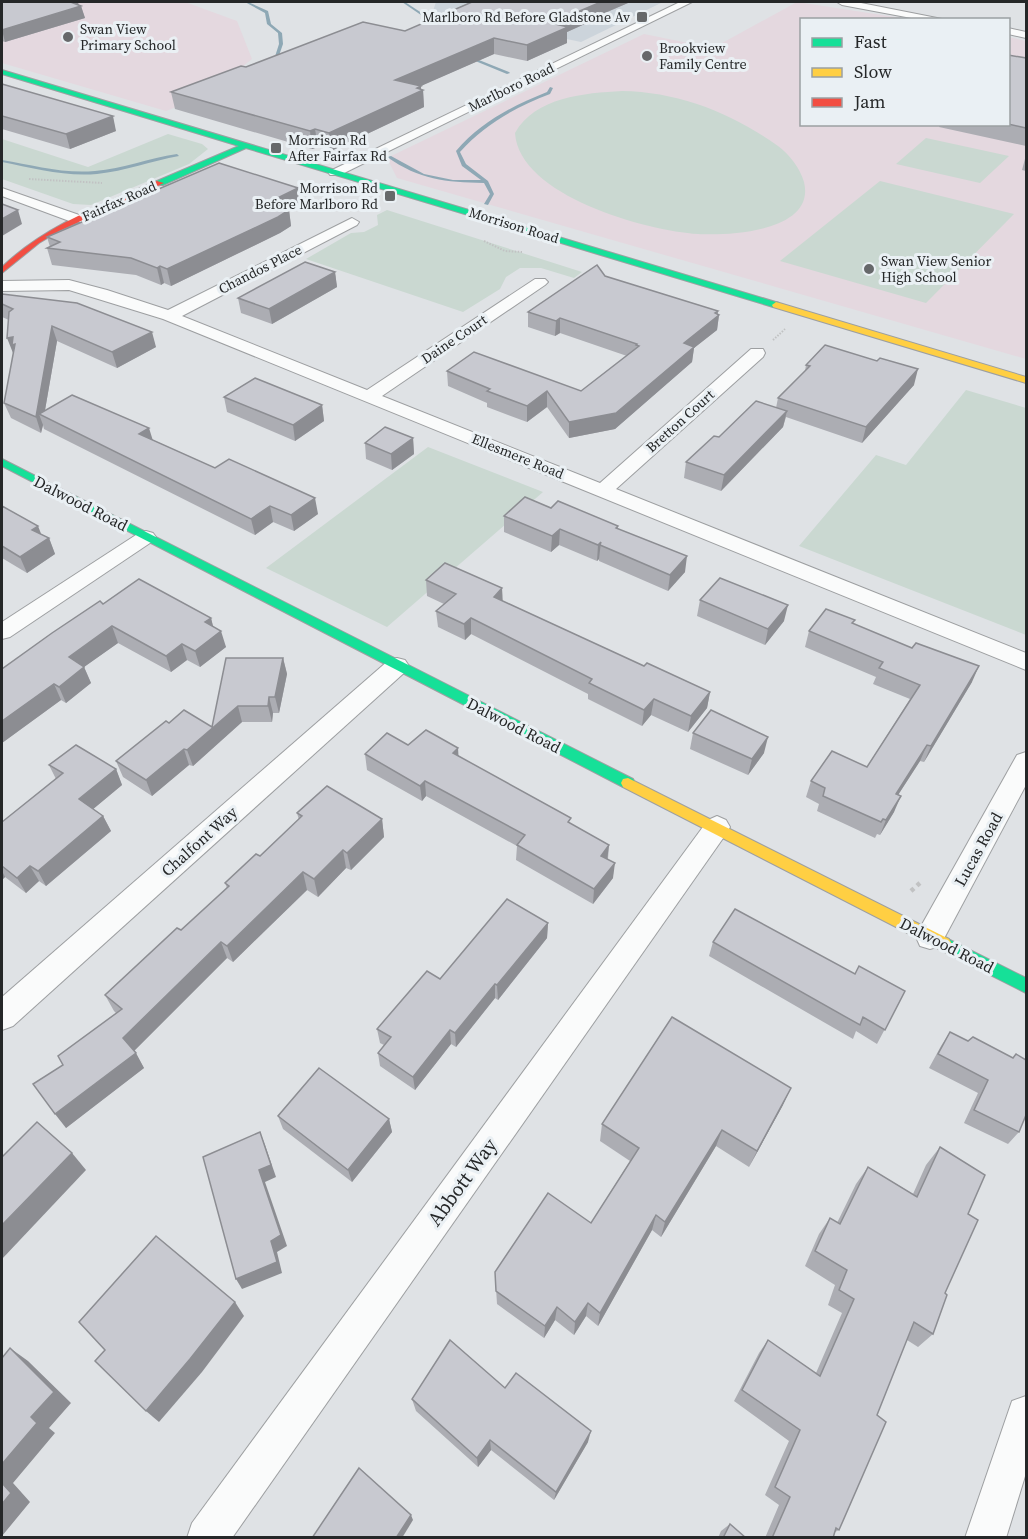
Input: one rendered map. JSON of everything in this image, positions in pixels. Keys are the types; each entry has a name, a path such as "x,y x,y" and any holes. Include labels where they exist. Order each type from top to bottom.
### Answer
{"main road":[{"name":"Morrison Road","path":"2,72 1026,380"},
{"name":"Fairfax Road","path":"2,272 18,255 77,219 246,145"},
{"name":"Dalwood Road","path":"2,462 1026,986"}],"street":[{"name":"Marlboro Road","path":"335,172 687,2"},
{"path":"842,2 931,18"},
{"path":"1010,31 1026,35"},
{"path":"2,192 77,219"},
{"name":"Chandos Place","path":"169,316 352,222"},
{"name":"Daine Court","path":"368,397 540,282"},
{"name":"Ellesmere Road","path":"2,286 69,285 101,293 169,316 1026,662"},
{"name":"Bretton Court","path":"603,490 757,353"},
{"path":"2,632 146,537"},
{"name":"Chalfont Way","path":"2,1016 398,666"},
{"name":"Lucas Road","path":"930,937 1026,762"},
{"name":"Abbott Way","path":"207,1538 717,828"},
{"path":"985,1538 1026,1415"}],"path":[{"path":"20,177 75,183 105,183"}],"shaded area":[{"path":"2,2 185,2 237,21 252,59 243,66 248,80 166,111 2,63"},
{"path":"436,2 663,2 581,42 433,11"},
{"name":"Swan View Senior High School","path":"797,2 901,18 800,18 800,126 1010,126 1010,37 1026,41 1026,359 397,178 387,158 644,34 713,48"},
{"path":"622,91 664,95 704,106 742,124 778,146 794,162 804,182 804,198 797,211 784,221 749,231 730,234 698,234 676,231 648,226 589,206 561,192 538,175 522,155 515,133 524,121 548,104 562,99 592,93"},
{"path":"168,134 202,144 208,149 189,164 91,205 73,204 2,179 2,139 88,167"},
{"path":"926,138 1009,156 980,183 896,164"},
{"path":"880,181 1014,214 926,303 780,261"},
{"path":"387,210 582,272 574,278 541,268 520,268 506,277 500,289 463,312 306,259 351,233 364,232 378,225 377,215"},
{"path":"966,390 1026,408 1026,635 799,546 876,455 906,465"},
{"path":"428,447 543,492 387,627 266,568"}],"building":[{"path":"2,2 78,2 73,3 81,6 2,30"},
{"path":"472,2 601,2 551,23 568,27 527,45 494,38 395,80 421,86 417,88 423,90 329,133 315,129 310,131 171,92 241,66 246,67 363,22 405,31"},
{"path":"1010,55 1026,58 1026,128 1010,124"},
{"path":"2,84 113,116 66,134 2,116"},
{"path":"219,163 298,188 267,203 289,210 167,269 160,266 157,268 131,258 47,248 60,242 47,237"},
{"path":"2,204 18,210 2,219"},
{"path":"305,262 335,272 269,309 238,298"},
{"path":"597,265 605,276 718,311 715,313 719,315 684,343 694,347 616,413 569,422 547,391 527,406 487,391 490,389 447,371 474,352 581,391 639,346 560,318 556,321 528,312"},
{"path":"2,294 77,303 152,332 112,352 52,326 36,417 4,403 15,344 12,345 13,337 7,338 9,312 13,309 2,304"},
{"path":"825,345 877,361 880,358 918,369 866,427 778,398 810,366 806,365"},
{"path":"255,378 322,405 293,425 224,397"},
{"path":"72,395 149,428 139,434 215,468 229,459 315,498 291,515 270,506 251,519 39,414"},
{"path":"756,401 787,411 724,475 686,462 714,436 719,437"},
{"path":"385,427 413,438 391,454 365,443"},
{"path":"525,497 551,508 558,501 618,526 616,528 687,556 670,575 600,545 601,542 598,545 560,529 552,536 504,516"},
{"path":"2,506 38,526 32,530 49,538 20,557 2,546"},
{"path":"445,563 502,588 494,597 644,666 647,663 710,692 691,716 654,699 644,710 589,683 592,679 471,618 464,624 436,611 456,594 426,580"},
{"path":"720,578 788,605 768,629 700,600"},
{"path":"139,579 211,618 205,622 221,631 195,651 182,644 166,656 112,626 69,657 84,667 59,687 54,684 2,721 2,669 100,601 103,604"},
{"path":"826,609 855,620 852,623 912,648 916,643 979,666 931,746 927,745 896,794 901,796 886,820 883,819 881,822 823,796 825,788 811,781 832,751 867,767 920,685 879,668 883,662 809,631"},
{"path":"226,658 283,658 275,697 269,697 268,706 238,706 187,750 184,749 146,780 116,761 166,721 169,723 184,710 212,727"},
{"path":"711,710 768,737 752,759 693,733"},
{"path":"426,730 458,748 453,753 571,818 568,822 609,845 601,856 615,863 594,889 517,845 525,835 425,781 420,786 365,754 387,733 408,745"},
{"path":"76,745 116,769 79,799 103,816 38,871 30,866 17,878 2,866 2,822 63,773 49,765"},
{"path":"327,786 382,819 347,853 343,850 314,879 303,872 227,946 221,942 123,1038 136,1053 55,1114 33,1084 63,1065 58,1056 122,1009 105,995 177,928 181,930 229,886 225,883 256,854 260,856 302,816 297,813"},
{"path":"507,899 548,923 455,1033 450,1030 413,1077 378,1053 391,1037 377,1029 427,971 440,979"},
{"path":"735,909 855,974 859,966 905,991 885,1030 863,1017 860,1025 713,942"},
{"path":"672,1017 791,1088 757,1151 722,1130 665,1222 656,1215 600,1313 588,1303 575,1322 557,1307 545,1326 496,1291 495,1272 548,1193 591,1223 639,1148 602,1124"},
{"path":"950,1032 968,1041 973,1037 1013,1058 1016,1054 1026,1060 1026,1115 1019,1132 974,1110 988,1080 938,1054"},
{"path":"319,1068 389,1119 348,1170 278,1116"},
{"path":"37,1122 72,1153 2,1225 2,1157"},
{"path":"260,1132 271,1165 259,1170 281,1235 271,1241 277,1262 236,1279 203,1157"},
{"path":"940,1147 985,1175 968,1214 978,1220 945,1293 947,1295 933,1334 914,1322 877,1415 886,1422 839,1530 836,1528 833,1538 772,1538 790,1497 775,1487 800,1430 742,1390 768,1340 820,1376 854,1299 839,1290 847,1270 815,1251 830,1218 840,1224 868,1167 917,1197"},
{"path":"156,1236 235,1302 146,1411 95,1361 105,1350 79,1322"},
{"path":"450,1340 505,1388 516,1373 591,1431 556,1492 490,1440 477,1458 412,1399"},
{"path":"10,1348 54,1392 31,1417 37,1423 2,1464 2,1358"},
{"path":"359,1468 411,1515 396,1538 312,1538"},
{"path":"2,1483 11,1493 2,1504"},
{"path":"730,1524 746,1538 723,1538"}],"waterway":[{"path":"246,2 267,12 269,24 280,33 281,44 274,66"},
{"path":"403,2 441,27"},
{"path":"469,57 508,73"},
{"path":"486,182 464,165 458,152 477,132 499,116 549,93 551,88"},
{"path":"342,136 366,145"},
{"path":"2,161 54,171 85,173 109,171 177,155"},
{"path":"389,157 423,175 453,181 486,182"},
{"path":"486,182 492,194 486,204"}],"traffic: fast":[{"path":"2,72 776,305"},
{"path":"160,183 246,145"},
{"path":"2,462 628,783"},
{"path":"944,944 1026,986"}],"traffic: slow":[{"path":"776,305 1026,380"},
{"path":"628,783 944,944"}],"traffic: jam":[{"path":"2,271 19,255 56,229 160,183"}],"place":[{"name":"Marlboro Rd Before Gladstone Av","path":"642,17"},
{"name":"Swan View Primary School","path":"68,37"},
{"name":"Brookview Family Centre","path":"647,56"},
{"name":"Morrison Rd After Fairfax Rd","path":"276,148"},
{"name":"Morrison Rd Before Marlboro Rd","path":"390,196"},
{"name":"Swan View Senior High School","path":"869,269"}]}
